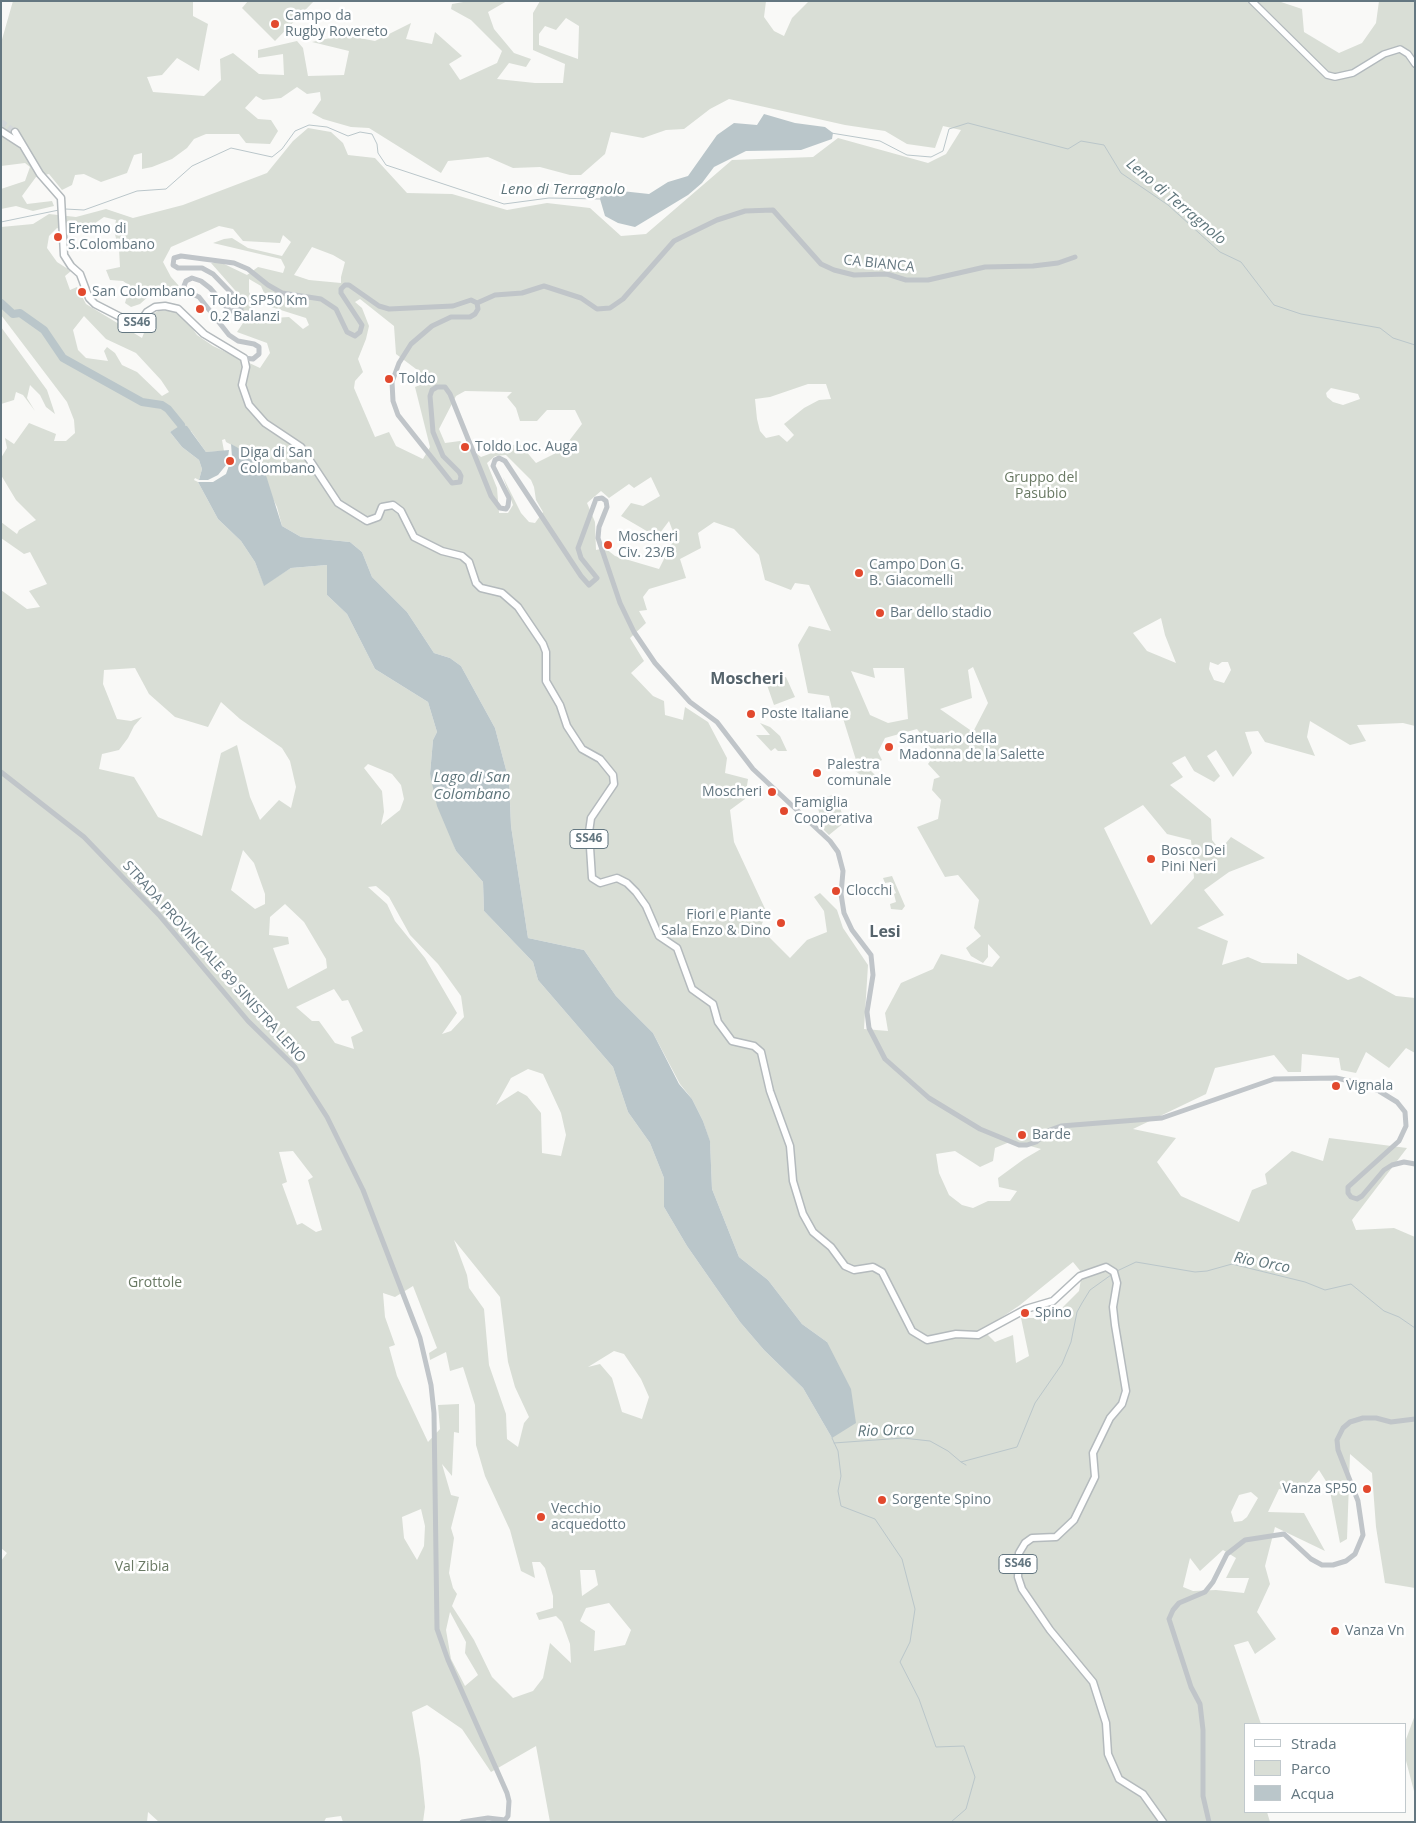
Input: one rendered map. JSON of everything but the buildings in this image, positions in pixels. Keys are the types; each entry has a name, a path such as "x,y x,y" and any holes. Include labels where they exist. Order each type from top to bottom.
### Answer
{"main road":[{"path":"1252,1 1327,74 1335,77 1354,73 1384,54 1400,50 1408,54 1415,64"},
{"name":"SS46","path":"1,131 22,144 40,174 61,198 64,255 80,274 89,298 95,304 134,324 140,322 147,312 156,307 165,306 178,309 204,334 244,358 246,367 242,385 249,405 265,423 301,447 338,503 368,521 378,517 382,507 393,505 401,510 414,537 442,551 462,556 469,562 476,583 481,588 510,598 531,626 546,652 546,682 560,705 567,726 582,749 600,759 613,775 614,784 591,818 589,832 592,878 600,883 617,878 627,883 636,892 646,906 659,936 677,948 692,989 713,1004 718,1022 732,1042 754,1046 761,1052 770,1091 790,1146 792,1181 803,1214 813,1232 831,1247 845,1266 854,1270 873,1267 882,1272 912,1331 927,1340 956,1334 978,1335 1026,1309 1053,1301 1080,1276 1100,1268 1110,1268 1116,1276 1115,1325 1126,1391 1122,1404 1110,1418 1093,1453 1096,1477 1078,1512 1065,1530 1056,1537 1032,1538 1024,1543 1019,1553 1018,1577 1022,1589 1050,1630 1094,1682 1106,1723 1110,1760 1119,1779 1143,1794 1164,1822"},
{"path":"15,132 22,144"}],"street":[{"name":"CA BIANCA","path":"478,303 495,295 522,293 544,286 581,298 597,309 610,308 623,299 674,241 717,220 745,211 773,210 820,264 854,276 887,274 906,280 928,280 985,267 1033,266 1058,263 1076,257"},
{"path":"244,358 253,359 259,354 259,347 238,341 229,335 198,297 186,291 184,286 186,281 192,278 201,281 210,288 230,311 241,310 241,303 213,274 202,268 178,268 173,265 174,258 190,257 234,263 248,269 282,293 321,299 336,310 347,332 355,336 360,332 362,325 341,293 341,288 345,284 350,284 379,306 389,309 452,306 471,300 478,303 476,314 451,317 432,326 411,344 399,363 392,382 393,401 398,415 452,483 460,482 461,476 459,472 443,456 433,432 430,396 432,390 437,387 445,387 450,394 491,496 500,508 506,509 510,498 494,466 494,460 499,458 505,461 581,576 589,585 597,578 581,558 578,548 593,503 596,499 602,498 606,501 607,507 598,538 620,603 634,632 655,663 690,702 717,722 753,769 830,841 838,852 843,871 842,894 844,913 852,930 871,955 873,979 867,1012 869,1028 885,1059 929,1098 980,1129 1019,1145 1036,1142 1050,1130 1061,1126 1162,1118 1274,1079 1347,1079 1379,1090 1398,1102 1405,1112 1406,1126 1399,1141 1348,1187 1348,1193 1357,1199 1384,1170 1404,1162 1415,1164"},
{"name":"STRADA PROVINCIALE 89 SINISTRA LENO","path":"1,772 84,837 159,915 248,1021 294,1067 327,1116 363,1190 420,1338 431,1385 434,1413 437,1629 448,1660 507,1792 508,1816 506,1820 488,1818 462,1822"},
{"path":"1209,1822 1203,1796 1203,1730 1200,1704 1191,1687 1170,1619 1173,1610 1179,1602 1205,1592 1213,1582 1227,1554 1245,1540 1284,1534 1311,1559 1322,1565 1333,1565 1350,1558 1354,1554 1363,1535 1358,1501 1338,1450 1337,1440 1343,1428 1350,1422 1363,1418 1376,1418 1391,1422 1415,1419"}],"green space":[{"path":"13,1 193,1 193,16 208,24 199,71 177,58 162,75 147,77 153,92 204,96 221,80 220,59 233,53 259,74 284,75 283,54 258,58 258,50 297,41 303,48 308,76 344,75 349,51 312,42 344,35 375,41 411,23 406,39 432,44 435,32 462,56 449,64 460,80 497,63 502,51 471,20 451,9 452,4 469,1 507,1 488,12 494,29 514,53 531,59 526,67 509,63 497,79 535,83 563,83 565,64 533,50 533,13 540,1 766,1 764,17 774,31 784,36 792,18 809,1 1278,1 1302,9 1304,32 1339,53 1362,43 1376,23 1379,1 1415,1 1415,726 1403,723 1357,725 1366,741 1350,745 1310,721 1307,737 1315,756 1265,742 1258,731 1245,732 1252,753 1233,777 1216,750 1207,756 1220,776 1214,782 1194,771 1185,756 1172,763 1183,777 1170,785 1211,819 1212,840 1220,850 1231,837 1265,858 1229,872 1204,890 1224,915 1197,928 1228,941 1222,965 1248,957 1262,963 1297,964 1297,953 1348,980 1360,976 1396,996 1415,998 1415,1053 1406,1048 1389,1068 1366,1052 1356,1073 1341,1070 1339,1058 1302,1054 1301,1072 1288,1072 1274,1055 1215,1068 1206,1094 1133,1129 1176,1138 1157,1162 1181,1196 1239,1222 1252,1190 1267,1184 1265,1174 1292,1151 1323,1161 1329,1138 1407,1148 1352,1220 1356,1230 1394,1228 1415,1237 1415,1588 1385,1583 1376,1527 1372,1473 1350,1454 1347,1539 1340,1543 1329,1486 1319,1470 1301,1492 1279,1489 1268,1512 1304,1513 1325,1551 1275,1527 1265,1566 1270,1584 1257,1612 1276,1639 1255,1654 1248,1641 1234,1645 1261,1723 1244,1723 1244,1813 1267,1813 1270,1822 550,1822 536,1746 491,1772 462,1729 427,1705 412,1712 420,1759 425,1807 423,1822 343,1822 341,1816 326,1818 324,1822 159,1822 148,1812 147,1822 2,1822 1,1561 7,1553 1,1548 1,590 27,609 40,607 29,591 47,584 30,552 24,554 1,538 1,522 17,534 19,530 36,520 16,500 1,475 1,458 7,448 5,438 14,444 29,423 56,434 54,441 66,441 75,433 74,420 67,402 1,315 1,227 33,224 49,214 76,217 106,209 133,218 183,205 267,173 293,141 308,128 331,132 343,143 348,155 375,158 407,193 452,194 507,210 547,203 590,208 621,236 646,234 732,160 813,157 838,138 928,163 946,154 961,130 943,126 935,148 907,144 885,131 845,125 729,99 710,109 684,129 666,130 643,138 611,132 605,154 581,175 570,175 540,167 513,168 488,157 448,161 441,173 369,128 351,127 323,119 312,113 321,100 320,92 307,94 297,87 281,98 263,100 256,96 245,108 258,119 271,120 278,131 270,144 246,143 239,134 206,134 194,139 187,148 172,159 152,167 142,169 142,153 134,155 127,173 101,182 84,174 75,175 72,185 62,190 49,174 36,177 22,196 27,204 52,201 54,206 33,211 16,206 1,209 1,189 25,181 30,167 25,163 1,166 1,43","holes":["566,18 579,26 578,59 539,45 539,34 545,26 556,30","104,217 116,220 114,231 119,249 120,267 106,270 110,280 123,281 130,286 125,303 131,307 140,304 160,286 177,297 179,286 171,277 163,262 171,247 219,226 233,229 243,241 280,243 283,235 291,242 282,256 248,248 232,238 213,243 281,259 285,267 283,273 258,267 247,275 220,262 211,263 241,297 243,323 237,332 267,343 270,353 260,368 213,346 197,335 185,318 173,311 160,310 151,315 142,338 86,304 77,287 70,290 65,276 71,271 57,262 47,248 49,236 57,228 68,233 85,230","312,247 345,262 341,283 309,280 294,275","249,279 261,286 265,295 265,305 306,318 309,325 303,329 289,317 258,319 250,315 254,301 249,292","360,299 394,326 396,354 424,375 420,385 415,387 430,447 423,459 396,446 389,432 375,437 354,388 355,381 363,372 358,359 369,326 362,308 355,302","84,316 106,339 136,353 161,380 169,392 162,396 137,372 122,365 115,353 107,347 104,351 108,361 86,358 78,350 73,330","808,384 826,384 831,399 819,400 804,408 784,424 794,435 787,442 779,435 766,438 760,431 755,399 770,397","1331,388 1358,394 1360,399 1343,405 1333,402 1327,397 1326,393","465,391 512,392 507,397 516,408 520,421 537,421 547,410 575,410 582,424 562,450 536,463 519,443 481,457 460,441 445,443 439,429 456,396","176,429 191,431 206,452 224,451 222,440 225,439 226,442 251,455 277,507 282,526 301,537 350,542 362,552 372,577 407,612 434,653 450,658 461,666 495,728 509,781 511,826 528,938 584,950 616,996 653,1033 680,1084 692,1099 703,1121 710,1142 712,1189 739,1257 768,1280 802,1324 827,1342 832,1438 803,1388 764,1350 740,1322 687,1246 664,1207 664,1178 650,1143 628,1112 613,1067 538,980 533,962 484,911 483,882 456,851 430,774 433,740 437,732 428,702 375,669 347,614 327,595 327,565 291,568 264,585 255,562 241,541 218,519 198,482 194,480 195,478 199,480 202,469 199,460 182,447 170,432","506,455 531,480 536,500 543,512 535,523 529,522 521,513 503,477 513,505 508,513 499,513 497,488 487,463 495,456","651,477 660,496 643,506 631,503 621,516 657,537 669,521 675,537 659,569 615,556 605,548 596,550 595,522 587,503 601,491 609,498 629,484 634,488","714,522 734,529 759,555 765,580 791,590 795,583 809,585 831,631 809,626 798,645 808,693 829,696 834,717 842,715 856,760 847,765 869,781 876,776 868,768 882,760 878,752 885,738 917,729 935,754 928,764 940,777 934,779 932,790 941,800 938,819 917,827 945,877 958,875 979,900 974,928 981,936 966,948 971,956 983,963 988,957 988,944 1000,957 992,967 941,954 933,969 901,983 885,1013 888,1031 864,1029 868,965 843,928 837,910 820,893 814,897 824,911 827,932 807,940 790,958 760,928 767,913 734,842 730,810 745,799 748,779 725,773 727,758 708,722 685,707 683,720 665,715 664,701 653,696 631,673 644,661 630,638 646,623 639,611 647,610 643,597 649,589 686,578 680,559 701,548 698,533","1161,618 1165,635 1176,663 1147,651 1133,633","1210,662 1218,665 1222,662 1228,662 1231,670 1224,683 1214,680 1209,669","973,667 988,703 973,732 940,709 972,698 968,670","135,668 149,694 175,717 208,727 221,702 240,719 282,748 290,761 296,787 291,808 279,800 260,820 250,797 237,745 221,753 202,836 158,817 134,777 99,769 102,754 119,750 142,717 131,721 117,719 103,684 104,670","873,668 904,668 908,719 888,723 870,715 851,671 875,678","368,764 392,774 401,785 404,799 400,810 381,825 384,812 382,791 364,768","1143,805 1167,834 1191,840 1194,878 1151,925 1104,828","243,850 254,863 265,894 265,904 255,909 231,890","376,886 389,897 410,935 438,964 461,996 464,1017 451,1031 442,1034 457,1013 425,958 395,921 387,904 368,887","285,904 304,922 326,959 327,968 288,989 273,948 289,944 288,937 269,935 270,917","334,989 342,1001 348,1000 363,1031 351,1037 354,1049 335,1043 319,1021 312,1021 296,1007","528,1069 543,1074 561,1113 566,1135 561,1156 542,1153 541,1113 527,1096 518,1091 496,1105 511,1078","1012,1141 1041,1149 998,1178 999,1187 1017,1191 1010,1201 988,1201 973,1208 962,1205 949,1195 939,1173 936,1154 955,1151 980,1167 993,1161 995,1148","293,1151 313,1177 308,1180 322,1230 316,1232 302,1223 297,1225 282,1184 287,1182 279,1152","454,1240 500,1297 508,1362 515,1387 529,1417 524,1423 518,1447 507,1439 506,1414 489,1365 484,1309 469,1288 467,1275","1073,1262 1082,1273 1079,1291 1052,1318 1021,1318 1029,1356 1016,1363 1013,1335 995,1342 983,1330 1020,1305","413,1286 437,1348 429,1353 430,1360 446,1352 450,1371 463,1367 475,1405 476,1445 485,1476 510,1530 521,1571 535,1578 532,1562 540,1562 545,1568 553,1596 553,1608 536,1613 539,1620 556,1616 562,1622 570,1644 571,1663 550,1643 543,1678 533,1691 513,1698 492,1677 474,1640 452,1606 457,1594 453,1588 449,1573 454,1538 451,1528 459,1497 451,1495 442,1464 452,1476 454,1432 459,1433 459,1404 438,1405 440,1429 428,1442 397,1376 389,1347 395,1345 385,1317 383,1293 395,1297","614,1351 624,1354 641,1379 649,1397 642,1419 622,1412 612,1378 600,1364 588,1367","1251,1492 1258,1498 1247,1517 1242,1521 1234,1522 1231,1512 1239,1495","421,1509 425,1526 424,1546 417,1560 404,1538 402,1517","1223,1550 1236,1558 1226,1578 1249,1578 1244,1593 1216,1590 1193,1591 1183,1587 1190,1558 1200,1571","580,1570 595,1570 598,1585 582,1596","609,1603 631,1630 625,1645 594,1651 595,1631 580,1621 586,1608","450,1612 466,1642 465,1653 478,1675 465,1686 451,1659 446,1630"]},
{"name":"Campo da Rugby Rovereto","path":"248,1 314,1 275,41 242,8"},
{"path":"1,327 47,390 55,414 46,407 40,395 30,385 27,398 35,411 23,395 16,392 14,400 1,404"},
{"path":"786,677 795,697 774,705 767,685 770,685 769,680"},
{"path":"760,723 770,727 780,736 787,751 778,751 775,748 771,751 756,735 770,735"},
{"path":"835,794 845,822 829,835 824,830 816,801"},
{"path":"892,876 905,906 902,910 891,909 890,904 896,902 894,894 896,893 891,882 885,883 883,878"},
{"path":"1415,1715 1415,1795 1406,1761 1406,1739"}],"water":[{"path":"764,114 795,123 825,127 833,133 832,139 801,150 746,151 714,167 702,183 688,195 635,227 618,223 605,216 600,199 603,189 649,194 668,182 688,176 717,135 734,123 757,125"},
{"path":"181,425 187,426 206,452 229,450 227,464 218,475 208,480 199,480 202,469 199,460 182,447 170,432"},
{"name":"Lago di San Colombano","path":"231,444 251,455 264,469 282,526 301,537 350,542 362,552 372,577 407,612 434,653 450,658 461,666 495,728 509,781 511,826 528,938 584,950 616,996 653,1033 679,1084 692,1099 703,1121 710,1141 712,1189 739,1257 768,1280 802,1324 827,1342 851,1389 856,1423 832,1438 803,1388 764,1350 740,1322 687,1246 664,1207 664,1178 650,1143 628,1112 613,1067 538,980 533,962 484,911 483,882 456,851 437,806 430,774 433,740 437,732 428,702 375,669 347,614 327,595 327,565 291,568 264,586 255,562 241,541 218,519 198,482 213,482 226,474 232,457"}],"waterway":[{"name":"Leno di Terragnolo","path":"831,133 880,141 907,155 931,157 943,151 949,129 968,123 1068,149 1081,141 1104,145 1121,173 1168,205 1220,252 1241,262 1274,305 1301,314 1380,328 1393,338 1415,345"},
{"name":"Leno di Terragnolo","path":"65,209 84,210 137,191 166,189 192,166 231,148 272,157 282,149 295,131 309,125 327,127 348,136 360,132 372,134 377,144 378,153 386,165 504,204 549,198 601,199"},
{"name":"Leno di Terragnolo","path":"1,222 59,210"},
{"path":"1,303 13,314 20,313 44,330 63,358 142,402 162,405 168,409 181,425"},
{"name":"Rio Orco","path":"1117,1271 1136,1262 1195,1272 1207,1271 1232,1264 1305,1282 1325,1290 1351,1284 1384,1311 1399,1317 1415,1328"},
{"name":"Rio Orco","path":"834,1443 903,1438 930,1441 948,1451 961,1462 1017,1447 1035,1403 1062,1364 1071,1342 1077,1312 1090,1290 1111,1275"},
{"path":"832,1438 838,1451 841,1476 838,1491 841,1506 875,1519 902,1559 915,1609 910,1642 900,1662 919,1699 936,1747 964,1746 975,1777 966,1809 951,1822"},
{"name":"Rio Orco","path":"961,1462 966,1465"}],"tunnel":[{"path":"1,122 15,132"}],"place":[{"name":"Campo da Rugby Rovereto","path":"275,24"},
{"name":"Eremo di S.Colombano","path":"58,237"},
{"name":"San Colombano","path":"82,292"},
{"name":"Toldo SP50 Km 0.2 Balanzi","path":"200,309"},
{"name":"Toldo","path":"389,379"},
{"name":"Toldo Loc. Auga","path":"465,447"},
{"name":"Diga di San Colombano","path":"230,461"},
{"name":"Moscheri Civ. 23/B","path":"608,545"},
{"name":"Campo Don G. B. Giacomelli","path":"859,573"},
{"name":"Bar dello stadio","path":"880,613"},
{"name":"Poste Italiane","path":"751,714"},
{"name":"Santuario della Madonna de la Salette","path":"889,747"},
{"name":"Palestra comunale","path":"817,773"},
{"name":"Moscheri","path":"772,792"},
{"name":"Famiglia Cooperativa","path":"784,811"},
{"name":"Bosco Dei Pini Neri","path":"1151,859"},
{"name":"Clocchi","path":"836,891"},
{"name":"Fiori e Piante Sala Enzo & Dino","path":"781,923"},
{"name":"Vignala","path":"1336,1086"},
{"name":"Barde","path":"1022,1135"},
{"name":"Spino","path":"1025,1313"},
{"name":"Vanza SP50","path":"1367,1489"},
{"name":"Sorgente Spino","path":"882,1500"},
{"name":"Vecchio acquedotto","path":"541,1517"},
{"name":"Vanza Vn","path":"1335,1631"}],"district":[{"name":"Moscheri","path":"747,679"},
{"name":"Lesi","path":"885,932"}],"park label":[{"name":"Gruppo del Pasubio","path":"1041,486"},
{"name":"Grottole","path":"155,1283"},
{"name":"Val Zibia","path":"142,1567"}]}
